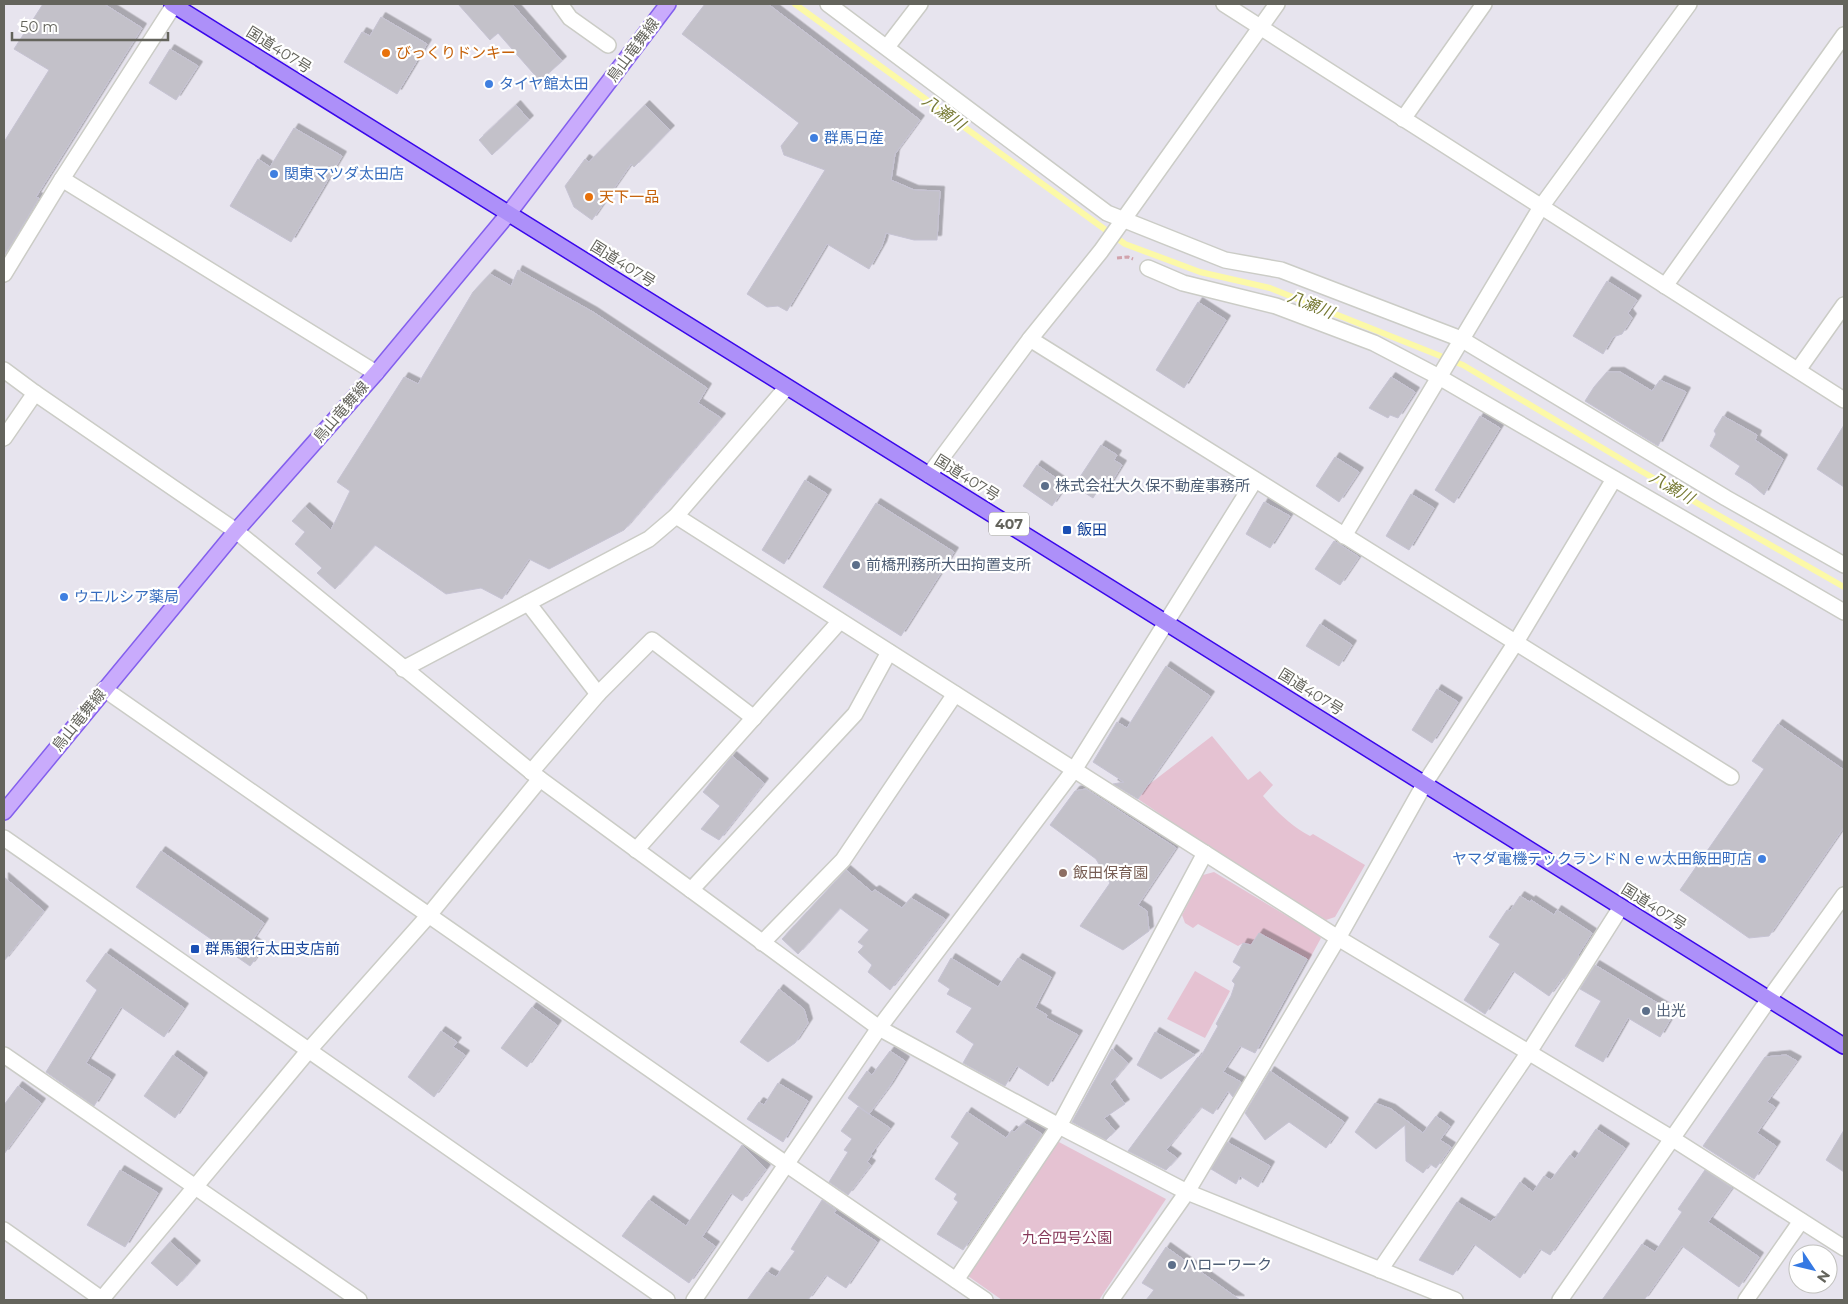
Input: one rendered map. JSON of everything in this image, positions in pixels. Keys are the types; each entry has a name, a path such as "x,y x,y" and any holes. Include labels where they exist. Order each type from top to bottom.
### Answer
{"highway":[{"name":"国道407号","path":"173,4 1844,1046"}],"main road":[{"name":"鳥山竜舞線","path":"4,812 236,531 376,372 509,213 668,4"}],"street":[{"path":"4,274 173,4"},
{"path":"560,4 570,18 608,45"},
{"path":"828,4 1107,213 1225,260 1282,270 1458,344 1844,565"},
{"path":"887,47 920,4"},
{"path":"1224,4 1844,400"},
{"path":"929,475 1030,339 1124,220 1277,4"},
{"path":"1402,119 1484,4"},
{"path":"1344,536 1541,207 1689,4"},
{"path":"1666,286 1844,35"},
{"path":"62,179 376,372"},
{"path":"1148,268 1183,283 1276,306 1374,343 1441,374 1614,479 1844,612"},
{"path":"1798,370 1844,305"},
{"path":"1030,339 1731,777"},
{"path":"4,370 236,531 536,776 879,1028 1058,1126 1187,1192 1455,1300"},
{"path":"403,669 649,539 676,516 786,388"},
{"path":"4,438 35,393"},
{"path":"1112,1300 1187,1192 1338,938 1425,783 1516,642 1614,479"},
{"path":"694,1300 879,1028 1074,770 1255,480"},
{"path":"676,516 1338,938 1673,1139 1844,1248"},
{"path":"528,603 598,694"},
{"path":"636,850 840,621"},
{"path":"4,1230 102,1300 309,1050 429,915 598,694 652,640 754,718"},
{"path":"691,890 855,714 889,652"},
{"path":"104,689 786,1164 985,1300"},
{"path":"762,942 843,860 955,694"},
{"path":"4,838 667,1300"},
{"path":"956,1280 1058,1126 1205,853"},
{"path":"1560,1300 1769,999 1844,895"},
{"path":"1380,1270 1529,1052 1621,906"},
{"path":"4,1055 359,1300"},
{"path":"1746,1300 1801,1221"}],"green space":[{"path":"1212,736 1248,780 1260,771 1273,785 1263,796 1285,818 1303,832 1310,836 1313,834 1365,865 1335,917 1326,920 1204,844 1138,799 1147,786"},
{"path":"1214,872 1317,934 1321,938 1309,960 1259,933 1251,945 1243,943 1238,946 1198,924 1193,928 1185,923 1182,915 1203,875"},
{"path":"1195,971 1230,991 1205,1038 1167,1019"},
{"name":"九合四号公園","path":"1057,1141 1166,1199 1099,1300 1002,1300 968,1276"}],"building":[{"path":"43,4 104,4 142,28 36,197 39,198 4,256 4,142 49,70 14,49"},
{"path":"458,4 512,4 562,61 540,81 498,33 490,40"},
{"path":"705,4 768,4 920,120 895,154 891,180 914,190 940,191 937,240 914,240 886,233 882,246 869,269 827,244 787,311 778,306 767,307 747,294 825,170 784,155 781,146 799,123 682,34"},
{"name":"びっくりドンキー","path":"381,17 427,44 397,94 344,62 362,32 370,36"},
{"path":"170,49 198,66 176,100 149,83"},
{"path":"516,105 529,120 492,155 479,140"},
{"path":"645,105 670,130 634,167 631,164 592,220 574,207 565,186 585,159 589,162"},
{"path":"294,128 342,156 291,242 230,206 258,159 270,167"},
{"path":"518,270 593,312 707,388 698,403 721,418 624,530 549,569 529,559 502,599 481,588 446,594 375,545 335,589 317,573 322,568 295,544 305,532 292,521 305,507 331,530 350,491 337,482 404,377 418,384 473,292 490,274 511,286"},
{"path":"1607,281 1637,300 1628,313 1632,318 1622,334 1613,337 1603,354 1573,336"},
{"path":"1198,302 1226,320 1184,388 1156,370"},
{"path":"1607,372 1620,372 1652,391 1660,380 1686,392 1658,446 1585,401"},
{"path":"1391,377 1415,392 1398,418 1390,415 1388,418 1369,408"},
{"path":"1480,416 1500,428 1454,503 1435,490"},
{"path":"1723,416 1757,435 1755,440 1783,459 1764,495 1735,474 1740,466 1710,446 1716,434 1714,431"},
{"path":"1844,425 1844,487 1817,469"},
{"path":"1101,445 1117,455 1114,460 1122,465 1106,491 1100,487 1093,498 1074,486"},
{"path":"1335,457 1359,472 1339,502 1316,486"},
{"path":"1037,465 1066,485 1052,506 1023,486"},
{"path":"805,480 827,494 784,564 762,550"},
{"path":"1411,494 1434,508 1409,550 1386,536"},
{"path":"1264,502 1290,516 1270,548 1246,534"},
{"name":"前橋刑務所大田拘置支所","path":"876,503 954,552 901,636 823,587"},
{"path":"1334,541 1359,557 1340,585 1315,569"},
{"path":"1320,624 1352,645 1339,666 1306,646"},
{"path":"1166,666 1210,696 1138,799 1113,784 1124,782 1093,762 1117,722 1127,728"},
{"path":"1437,689 1458,702 1432,743 1412,730"},
{"name":"ヤマダ電機テックランドＮｅｗ太田飯田町店","path":"1778,724 1844,770 1844,827 1769,936 1749,938 1680,890 1764,769 1752,761"},
{"path":"732,756 764,783 719,840 701,829 720,806 703,792"},
{"path":"1086,789 1176,848 1138,905 1147,911 1149,931 1123,950 1080,926 1110,883 1096,859 1050,825 1075,791"},
{"path":"161,851 264,923 252,941 263,949 250,966 136,887"},
{"path":"846,870 872,892 875,890 902,908 911,898 945,919 890,990 868,972 872,965 858,952 864,946 858,942 869,930 840,908 798,954 782,939"},
{"path":"4,877 44,911 4,961"},
{"path":"1520,896 1530,902 1531,900 1554,915 1557,910 1592,933 1564,979 1562,978 1549,996 1513,971 1485,1014 1464,1000 1500,944 1489,937 1507,910 1510,911"},
{"path":"1259,933 1307,959 1255,1053 1240,1046 1223,1072 1241,1082 1233,1097 1228,1091 1213,1114 1201,1107 1166,1150 1177,1158 1166,1170 1128,1151 1198,1057 1200,1058 1218,1026 1216,1024 1231,996 1235,984 1232,981 1241,967 1233,962 1243,943 1251,945"},
{"path":"106,953 184,1008 164,1037 121,1007 86,1063 111,1079 94,1106 46,1072 97,990 86,981"},
{"path":"951,958 998,987 1018,958 1051,977 1035,1008 1047,1015 1046,1018 1078,1035 1048,1086 1017,1066 1005,1086 963,1063 974,1044 956,1032 972,1008 947,994 950,989 938,981"},
{"path":"1595,965 1674,1013 1660,1037 1628,1018 1603,1062 1575,1046 1601,1001 1580,989"},
{"path":"779,989 804,1009 808,1023 795,1043 768,1062 740,1042"},
{"path":"532,1007 557,1025 527,1067 501,1048"},
{"path":"441,1031 457,1042 453,1047 465,1055 434,1097 408,1077"},
{"path":"1155,1032 1195,1055 1161,1079 1137,1065"},
{"path":"1112,1049 1128,1063 1110,1084 1125,1104 1104,1118 1115,1131 1106,1140 1072,1122"},
{"path":"890,1051 905,1061 869,1114 848,1098 867,1071 872,1075"},
{"path":"173,1055 203,1077 175,1118 144,1096"},
{"path":"1786,1055 1797,1061 1767,1102 1775,1107 1757,1133 1776,1146 1754,1179 1703,1146 1765,1057"},
{"path":"1270,1071 1344,1122 1326,1148 1289,1122 1265,1140 1245,1113"},
{"path":"778,1083 808,1101 783,1142 747,1119 759,1102 764,1105"},
{"path":"18,1086 41,1103 4,1154 4,1105"},
{"path":"1375,1103 1391,1109 1423,1133 1436,1116 1450,1126 1440,1140 1451,1147 1436,1168 1430,1164 1423,1173 1406,1161 1405,1125 1376,1149 1355,1132"},
{"path":"858,1107 890,1128 871,1154 867,1162 871,1165 848,1195 829,1182 848,1152 844,1150 852,1139 841,1131"},
{"path":"967,1112 1006,1138 1012,1130 1014,1132 1024,1123 1042,1134 963,1250 937,1234 958,1202 954,1199 957,1194 935,1179 959,1143 951,1137"},
{"path":"1596,1129 1625,1148 1550,1255 1540,1249 1520,1278 1474,1244 1453,1275 1419,1260 1457,1202 1491,1222 1520,1182 1533,1192 1544,1176 1551,1180 1570,1155 1575,1159"},
{"path":"1844,1130 1844,1172 1826,1160"},
{"path":"1227,1142 1270,1166 1258,1187 1240,1176 1236,1184 1211,1169"},
{"path":"742,1145 766,1169 742,1201 731,1193 702,1237 715,1246 689,1283 622,1236 649,1200 686,1226"},
{"path":"120,1170 158,1193 125,1247 87,1225"},
{"path":"1705,1170 1732,1188 1708,1222 1759,1257 1739,1287 1682,1246 1644,1300 1602,1300 1642,1244 1655,1252 1682,1212 1678,1209"},
{"path":"822,1200 836,1210 834,1213 877,1242 846,1288 826,1275 808,1300 747,1300 767,1272 776,1277 795,1251 791,1249"},
{"path":"170,1242 196,1265 177,1286 151,1263"},
{"name":"ハローワーク","path":"1166,1247 1240,1300 1146,1300 1154,1290 1142,1283"}],"waterway":[{"name":"八瀬川","path":"795,4 1125,244 1200,272 1270,288 1463,365 1641,471 1844,587"}],"place":[{"name":"びっくりドンキー","path":"386,53"},
{"name":"タイヤ館太田","path":"489,84"},
{"name":"群馬日産","path":"814,138"},
{"name":"関東マツダ太田店","path":"274,174"},
{"name":"天下一品","path":"589,197"},
{"name":"株式会社大久保不動産事務所","path":"1045,486"},
{"name":"飯田","path":"1067,530"},
{"name":"前橋刑務所大田拘置支所","path":"856,565"},
{"name":"ウエルシア薬局","path":"64,597"},
{"name":"ヤマダ電機テックランドＮｅｗ太田飯田町店","path":"1762,859"},
{"name":"飯田保育園","path":"1063,873"},
{"name":"群馬銀行太田支店前","path":"195,949"},
{"name":"出光","path":"1646,1011"},
{"name":"ハローワーク","path":"1172,1265"}]}
